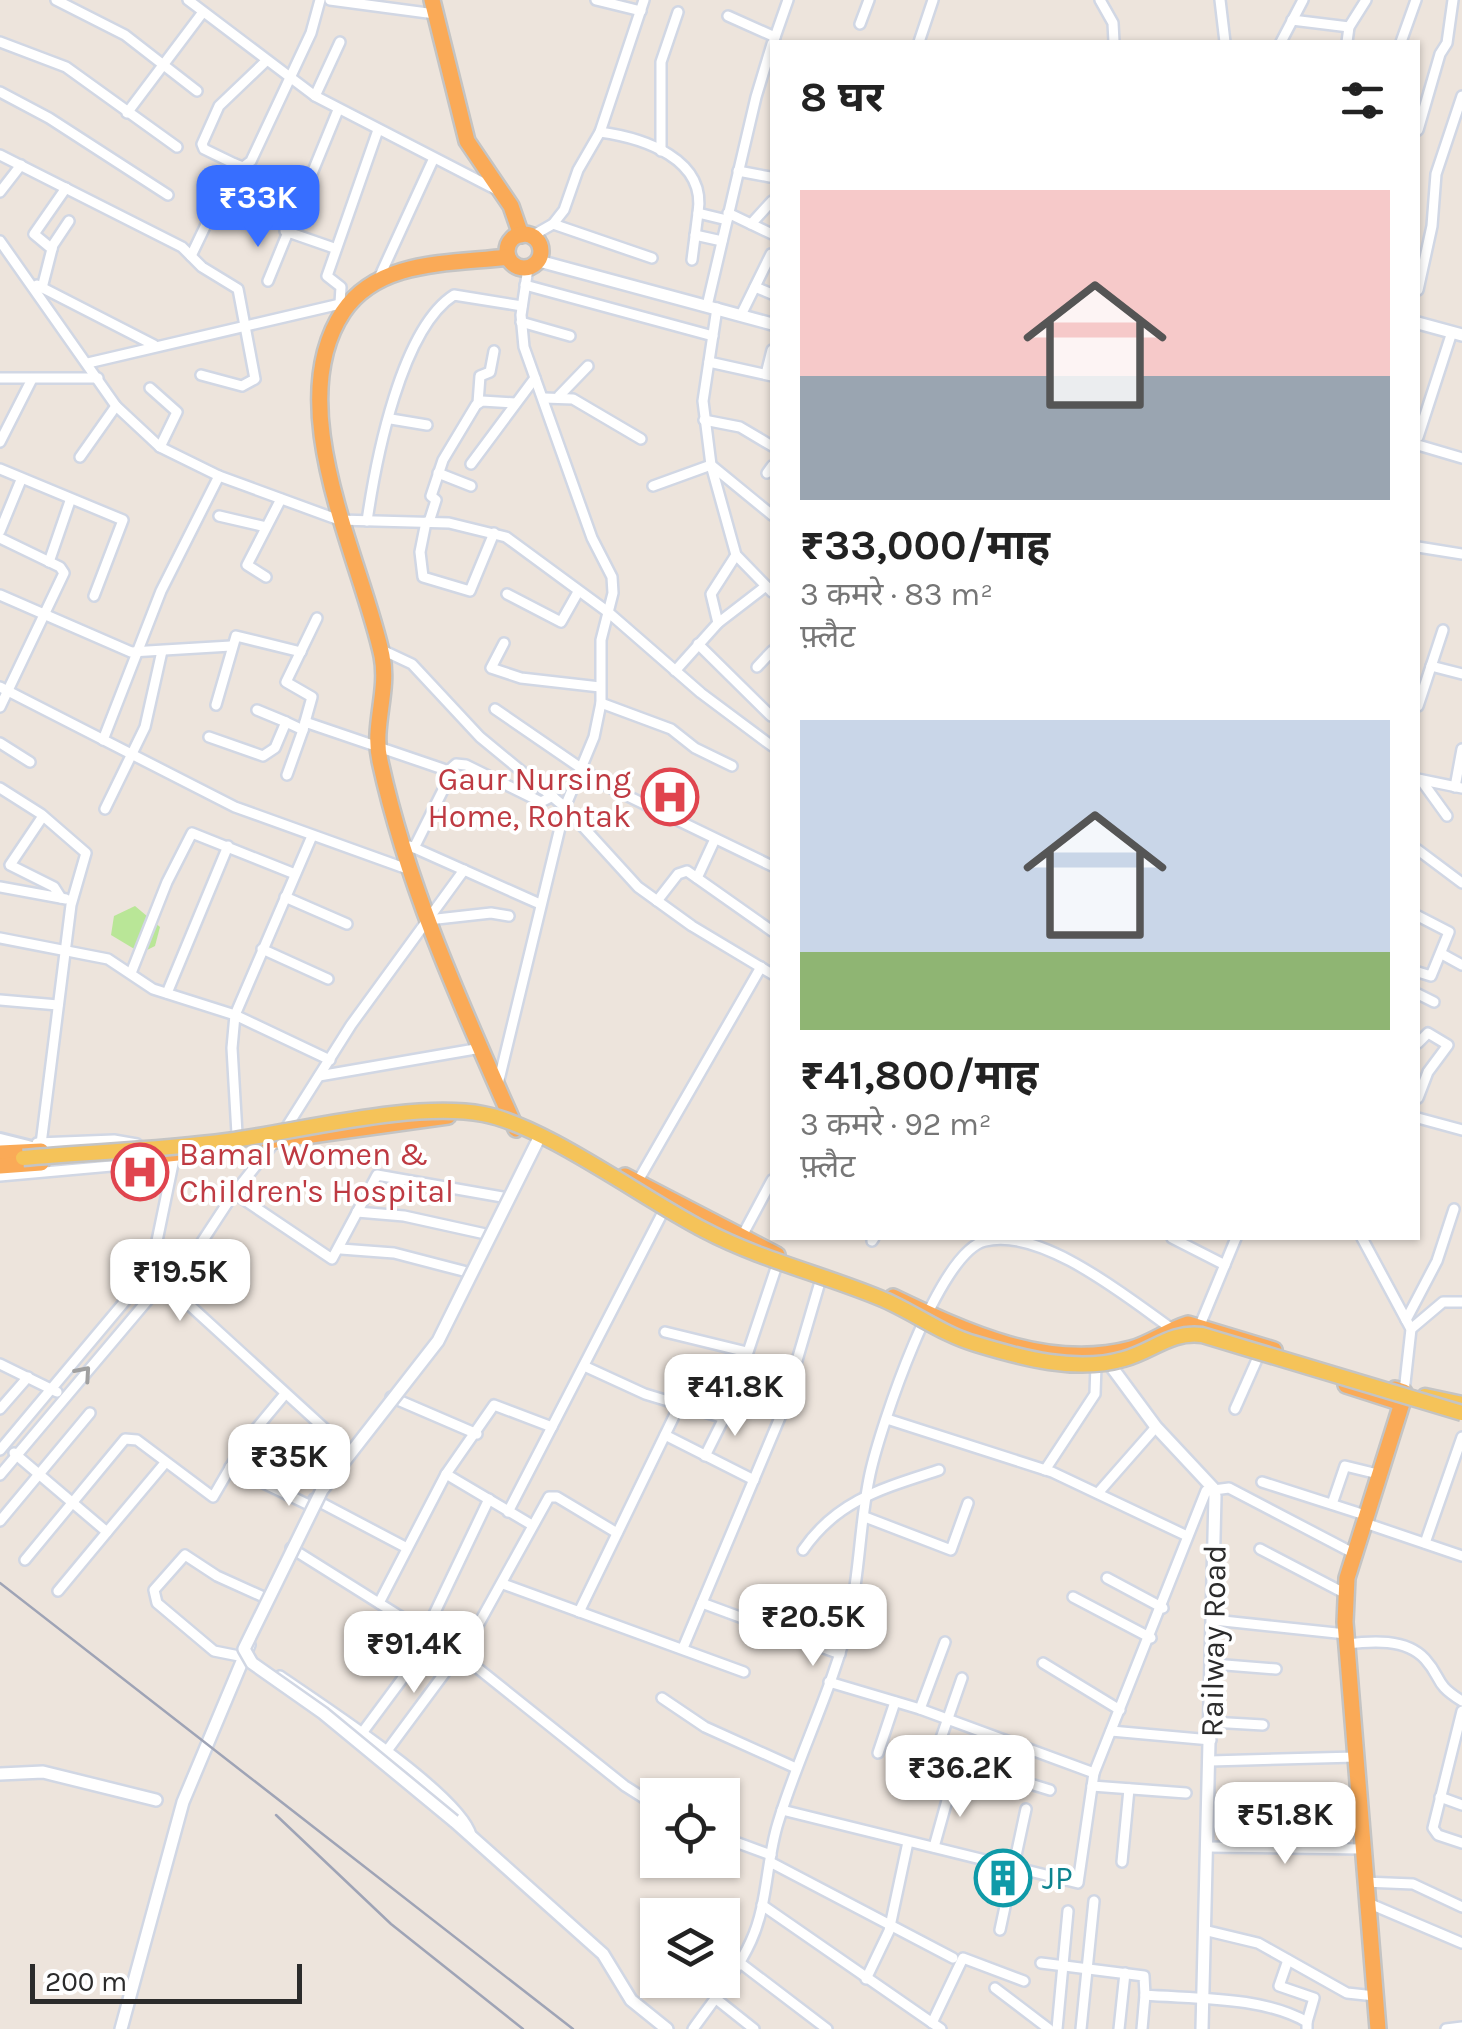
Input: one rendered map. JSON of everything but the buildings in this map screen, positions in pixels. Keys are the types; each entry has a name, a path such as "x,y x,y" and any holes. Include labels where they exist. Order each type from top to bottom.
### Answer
{"highway":[{"path":"434,7 467,141 527,236 539,243 533,264 516,267 508,257 510,242 527,236"},
{"path":"508,257 399,270 378,281 346,302 330,336 324,363 330,487 380,649 385,688 378,748 409,846 427,922 513,1122"},
{"path":"0,1166 176,1152 282,1134 450,1115 513,1122 738,1243 776,1268 979,1338 1102,1361 1200,1325 1403,1397"},
{"path":"0,1153 44,1147 137,1144 176,1152 238,1134 282,1134"},
{"path":"634,1187 664,1210 923,1319"},
{"path":"1176,1332 1197,1333 1403,1397"},
{"path":"1378,2029 1346,1639 1346,1594 1403,1397"}],"main road":[{"path":"0,1166 20,1158 222,1142 440,1112 483,1114 539,1136 704,1230 784,1266 876,1296 933,1328 972,1343 1057,1363 1095,1365 1130,1358 1176,1336 1202,1335 1462,1415"},
{"path":"0,1138 44,1147"},
{"path":"0,1153 20,1158"},
{"path":"1403,1397 1462,1415"},
{"path":"1403,1397 1462,1404"}],"street":[{"path":"56,0 126,34 197,91"},
{"path":"188,0 265,62 315,96 432,160 502,192"},
{"path":"265,62 218,106 202,144 204,150 243,168 251,161 311,34 320,0"},
{"path":"330,0 434,7"},
{"path":"527,236 554,224 600,132 643,6 596,0"},
{"path":"773,40 788,0"},
{"path":"860,24 869,0"},
{"path":"920,40 933,0"},
{"path":"1100,0 1113,23 1114,40"},
{"path":"1220,0 1225,40"},
{"path":"1281,40 1303,0"},
{"path":"1347,40 1349,28 1366,0"},
{"path":"1402,40 1416,0"},
{"path":"1423,95 1448,43 1453,0"},
{"path":"127,113 203,12"},
{"path":"660,151 660,68 678,12"},
{"path":"728,16 771,40"},
{"path":"1292,20 1349,28"},
{"path":"0,42 66,67 176,146"},
{"path":"315,96 340,42"},
{"path":"675,671 718,622 770,589 736,554 710,465 704,420 713,336 712,307 722,241 770,52"},
{"path":"0,92 49,118 168,195"},
{"path":"1420,281 1432,226 1436,174 1462,96"},
{"path":"268,281 285,231 338,110"},
{"path":"88,362 346,302 341,287 326,278 378,130"},
{"path":"600,132 634,137 693,176 701,197 692,260"},
{"path":"0,154 182,247 238,289 255,374 252,384 242,386 201,375"},
{"path":"378,281 432,160"},
{"path":"191,256 235,164"},
{"path":"0,192 22,165"},
{"path":"738,171 770,177"},
{"path":"52,249 34,234 66,188"},
{"path":"751,224 770,203"},
{"path":"698,214 728,216 770,233"},
{"path":"37,285 52,249 70,221"},
{"path":"554,224 652,258"},
{"path":"285,231 334,248"},
{"path":"695,235 722,241"},
{"path":"0,241 37,285 116,406 160,447 219,476 339,520 428,522 494,533 524,548 608,612 675,671 770,744"},
{"path":"741,315 770,256"},
{"path":"498,1087 565,807 581,770 601,703 601,640 612,577 592,538 524,347 521,322 525,285 533,264 770,323"},
{"path":"37,285 154,345"},
{"path":"525,285 713,336"},
{"path":"755,287 770,293"},
{"path":"366,521 378,454 420,334 449,296 522,306"},
{"path":"521,322 570,336"},
{"path":"1420,328 1457,334 1420,431"},
{"path":"494,351 490,372 480,376 478,403 438,473 420,552 423,577 470,591 494,533"},
{"path":"709,362 769,375"},
{"path":"559,396 588,366"},
{"path":"0,378 98,378"},
{"path":"470,464 535,378"},
{"path":"0,442 32,379"},
{"path":"150,388 177,412 160,447"},
{"path":"544,398 559,396 580,402 641,439"},
{"path":"478,403 515,403"},
{"path":"80,457 116,406"},
{"path":"391,418 427,425"},
{"path":"704,420 740,428 770,445"},
{"path":"1420,445 1462,458"},
{"path":"653,486 710,465"},
{"path":"710,465 770,513"},
{"path":"0,469 123,520 94,596"},
{"path":"438,473 471,486"},
{"path":"103,740 160,590 219,476"},
{"path":"0,707 5,689 64,574 0,535 21,480"},
{"path":"266,576 247,565 281,499"},
{"path":"49,562 70,501"},
{"path":"219,516 266,527"},
{"path":"1420,547 1462,554"},
{"path":"718,622 711,594 736,554"},
{"path":"507,594 561,622 578,592"},
{"path":"0,596 139,653 231,646"},
{"path":"287,775 312,696 286,682 317,618"},
{"path":"1420,700 1443,630"},
{"path":"216,704 231,646 238,636 301,652"},
{"path":"504,643 492,668 521,678 600,688"},
{"path":"698,644 770,714"},
{"path":"380,649 412,664 480,737 565,807 607,856 657,900 770,973"},
{"path":"105,809 134,755 150,712 162,651"},
{"path":"757,667 770,652"},
{"path":"1431,666 1462,674"},
{"path":"5,689 235,807 412,871"},
{"path":"601,703 661,724 732,766"},
{"path":"495,709 581,770 770,865"},
{"path":"257,710 447,772"},
{"path":"759,736 770,719"},
{"path":"209,737 262,756 275,748 286,722"},
{"path":"0,743 30,762"},
{"path":"1420,780 1458,788 1462,750"},
{"path":"447,772 456,764 466,764 542,802 553,796"},
{"path":"447,772 448,780 409,846 540,904"},
{"path":"1420,781 1447,816"},
{"path":"1,791 44,816 85,848 66,899 66,948 44,1147"},
{"path":"44,816 10,865 54,886 66,899"},
{"path":"131,973 190,835 198,834 295,874"},
{"path":"238,1134 232,1048 235,1015 312,836"},
{"path":"697,878 715,839"},
{"path":"166,994 228,846"},
{"path":"1420,852 1462,883"},
{"path":"0,1475 62,1398 167,1286 282,1134 464,870"},
{"path":"657,900 681,872 697,878 770,930"},
{"path":"0,887 66,899"},
{"path":"285,897 347,924"},
{"path":"427,922 492,913 509,916"},
{"path":"1420,917 1449,930 1431,976 1420,973"},
{"path":"0,938 108,959 166,994 235,1015 330,1060"},
{"path":"262,950 328,979"},
{"path":"1442,954 1462,965"},
{"path":"634,1187 761,967"},
{"path":"1420,995 1434,1002"},
{"path":"0,1000 58,1005"},
{"path":"1420,1042 1428,1033 1448,1045 1428,1072 1420,1093"},
{"path":"319,1076 481,1048"},
{"path":"1420,1119 1462,1130"},
{"path":"121,2029 183,1802 291,1548 313,1502 348,1449 432,1348 539,1136"},
{"path":"539,1136 438,1342 322,1490 244,1649 252,1663 323,1713 471,1835 603,1954 631,2000 668,2029"},
{"path":"0,1176 176,1152 151,1270 2,1448 16,1454 108,1532"},
{"path":"234,1193 335,1259 377,1175 508,1198"},
{"path":"738,1243 770,1184"},
{"path":"508,1512 664,1210"},
{"path":"1403,1397 1409,1324 1454,1210"},
{"path":"357,1212 404,1216 490,1234"},
{"path":"740,1959 751,1942 762,1905 782,1810 840,1654 868,1493 887,1419 923,1319 979,1240"},
{"path":"1015,1240 1083,1269 1176,1332"},
{"path":"1176,1240 1224,1265"},
{"path":"1200,1325 1235,1240"},
{"path":"1363,1240 1409,1324"},
{"path":"341,1249 394,1253 470,1273"},
{"path":"705,1456 733,1397 776,1268"},
{"path":"151,1270 348,1449"},
{"path":"683,1648 781,1415 820,1282"},
{"path":"1409,1324 1443,1302 1462,1302"},
{"path":"664,1332 747,1352"},
{"path":"1235,1409 1259,1355"},
{"path":"1102,1361 1213,1488"},
{"path":"1045,1470 1095,1394 1102,1361"},
{"path":"0,1364 53,1389 62,1398"},
{"path":"584,1366 679,1406 724,1418"},
{"path":"0,1409 28,1377"},
{"path":"25,1560 128,1437 213,1496 284,1394"},
{"path":"391,1397 477,1434"},
{"path":"733,1397 781,1415"},
{"path":"379,1603 446,1474 496,1404 552,1426"},
{"path":"579,1612 679,1406"},
{"path":"0,1521 90,1413"},
{"path":"887,1419 1045,1470 1185,1536"},
{"path":"1098,1494 1156,1427"},
{"path":"665,1435 754,1480"},
{"path":"1425,1543 1462,1436"},
{"path":"58,1592 165,1463"},
{"path":"1332,1504 1345,1466 1382,1474"},
{"path":"230,1467 407,1548"},
{"path":"804,1550 827,1518 868,1493 939,1470"},
{"path":"446,1474 532,1524"},
{"path":"1262,1482 1332,1504 1462,1556"},
{"path":"782,1810 1014,1866 1056,1880 1080,1881 1094,1773 1163,1608 1199,1502 1213,1488 1229,1488 1355,1554"},
{"name":"Railway Road","path":"1202,2029 1214,1620 1213,1488"},
{"path":"386,1752 460,1654 503,1584 532,1524 552,1496 618,1534"},
{"path":"362,1733 430,1634 489,1499"},
{"path":"865,1517 951,1550 968,1504"},
{"path":"291,1548 460,1654 640,1795"},
{"path":"1260,1549 1346,1594"},
{"path":"268,1599 217,1576 186,1555 154,1590 158,1603 214,1651 245,1657 362,1733 463,1817 471,1835"},
{"path":"1107,1578 1163,1608"},
{"path":"503,1584 744,1672"},
{"path":"1074,1597 1151,1638"},
{"path":"702,1603 840,1654"},
{"path":"1214,1620 1410,1648 1425,1658 1444,1691 1462,1701"},
{"path":"920,1709 945,1642"},
{"path":"1043,1664 1120,1710"},
{"path":"1213,1664 1276,1669"},
{"path":"923,1790 962,1678"},
{"path":"828,1682 947,1718 1094,1773"},
{"path":"662,1698 716,1734 796,1768"},
{"path":"878,1753 894,1702"},
{"path":"1462,1711 1434,1832 1462,1844"},
{"path":"1211,1722 1263,1725"},
{"path":"1111,1730 1211,1740"},
{"path":"1002,1777 1013,1744"},
{"path":"1210,1761 1356,1757"},
{"path":"965,1764 1050,1790"},
{"path":"0,1774 43,1772 156,1800"},
{"path":"934,1848 953,1778"},
{"path":"1092,1786 1186,1792"},
{"path":"1122,1862 1129,1789"},
{"path":"1440,1796 1462,1804"},
{"path":"1000,1930 1026,1809"},
{"path":"866,1979 891,1925 908,1842"},
{"path":"740,1845 952,1958"},
{"path":"1208,1847 1362,1850"},
{"path":"1364,1882 1414,1884 1462,1907"},
{"path":"1082,2029 1094,1902"},
{"path":"1366,1902 1462,1943"},
{"path":"762,1905 937,2026 963,1958 1024,1981"},
{"path":"996,1988 1053,2029 1068,1910"},
{"path":"1204,1930 1258,1943 1347,1993 1375,1996"},
{"path":"1145,1995 1264,2008 1307,2026 1314,1998 1280,1986 1288,1960"},
{"path":"1042,1963 1144,1976 1142,2029"},
{"path":"740,1964 826,2029"},
{"path":"1119,2029 1125,1974"},
{"path":"692,2029 715,1998 754,2029"},
{"path":"1446,2029 1462,2027"}],"green space":[{"path":"135,906 160,927 155,946 141,953 111,935 114,916"}],"railway":[{"path":"0,1583 573,2029"},
{"path":"276,1815 391,1924 523,2029"}],"place":[{"name":"Gaur Nursing Home, Rohtak","path":"670,797"},
{"name":"Bamal Women & Children's Hospital","path":"140,1172"},
{"name":"JP","path":"1003,1878"}]}
